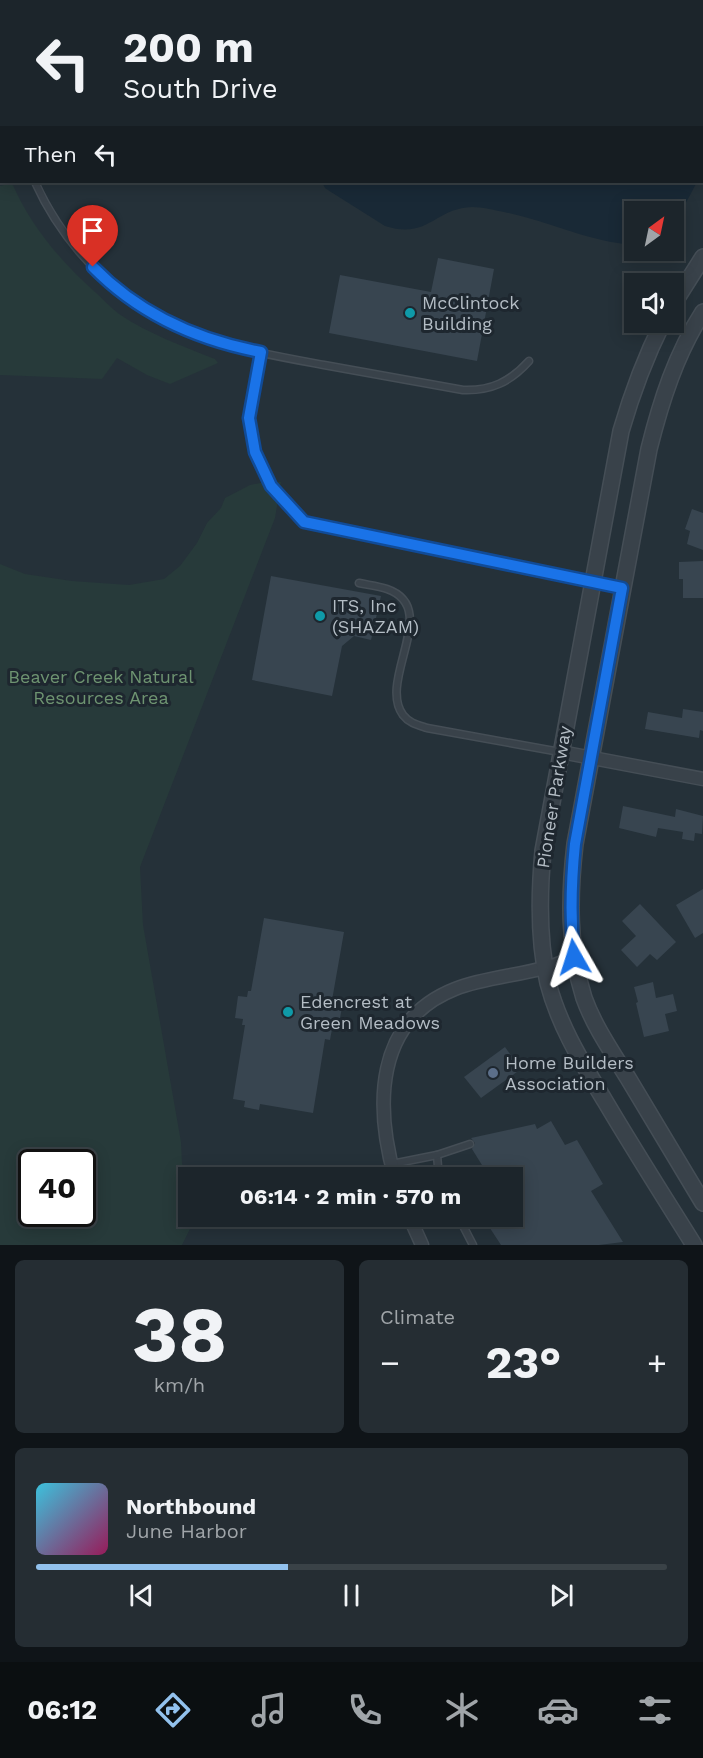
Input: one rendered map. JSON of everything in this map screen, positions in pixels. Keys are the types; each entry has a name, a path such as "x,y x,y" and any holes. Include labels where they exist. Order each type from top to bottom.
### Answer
{"street":[{"path":"684,287 703,257"},
{"name":"Pioneer Parkway","path":"703,312 674,367 648,449 590,757 575,844 571,883 574,957 585,998 598,1029 703,1203"},
{"name":"Pioneer Parkway","path":"657,333 633,391 621,431 543,851 541,927 546,968 556,1009 575,1051 694,1245"},
{"path":"561,752 703,779"},
{"path":"392,1167 382,1102 384,1075 397,1039 408,1023 422,1009 454,989 546,968 574,957"},
{"path":"414,1227 422,1245"}],"lane":[{"path":"36,183 53,216 83,256 104,278 127,297 179,328 207,339 261,352 477,391 498,386 517,375 529,361"},
{"path":"261,352 249,418 255,452 271,486 304,522 622,588"},
{"path":"359,583 388,589 400,597 408,607 411,620 396,687 397,700 402,714 412,723 427,728 561,752"},
{"path":"391,1164 437,1155 470,1144"},
{"path":"437,1155 438,1167"},
{"path":"464,1227 474,1245"}],"green space":[{"path":"12,183 28,214 48,242 70,268 113,309 142,328 215,359 218,363 170,384 147,375 117,358 102,379 0,375 0,186"},
{"name":"Beaver Creek Natural Resources Area","path":"270,481 281,482 275,518 140,867 143,925 181,1142 183,1167 178,1167 178,1227 191,1227 182,1245 0,1245 0,564 25,574 72,581 129,585 164,579 180,566 197,543 207,523 221,508 225,498 250,485"}],"water":[{"path":"322,183 696,183 684,206 684,201 624,201 624,244 585,236 520,216 476,207 449,212 412,229 385,226 325,188"}],"building":[{"name":"McClintock Building","path":"438,258 494,269 477,361 329,333 340,275 431,292"},
{"path":"692,509 703,513 703,550 687,544 690,531 685,529"},
{"path":"703,561 703,598 683,598 683,579 679,579 679,562"},
{"name":"ITS, Inc (SHAZAM)","path":"271,576 381,596 371,640 354,636 342,646 332,696 252,680"},
{"path":"683,709 703,712 703,731 700,730 699,738 645,729 648,712 682,718"},
{"path":"623,806 675,817 676,809 703,816 702,834 695,833 694,841 682,839 683,832 658,828 656,837 619,828"},
{"path":"703,889 703,933 695,938 676,905"},
{"path":"640,904 676,942 657,960 650,954 637,967 621,950 636,936 622,921"},
{"name":"Edencrest at Green Meadows","path":"264,918 344,932 331,1006 342,1007 338,1030 332,1029 330,1040 325,1039 313,1113 260,1104 259,1110 244,1107 245,1101 233,1099 245,1025 242,1025 243,1019 235,1018 238,996 247,997 248,991 251,991"},
{"path":"653,982 656,998 673,994 677,1011 665,1014 669,1031 644,1037 634,987"},
{"name":"Home Builders Association","path":"505,1047 521,1069 481,1098 464,1077"},
{"path":"551,1121 565,1145 577,1140 603,1184 591,1191 623,1242 599,1245 501,1245 489,1227 523,1227 523,1167 483,1167 472,1149 475,1143 471,1138 535,1124 537,1129"}],"place":[{"name":"McClintock Building","path":"410,313"},
{"name":"ITS, Inc (SHAZAM)","path":"320,616"},
{"name":"Edencrest at Green Meadows","path":"288,1012"},
{"name":"Home Builders Association","path":"493,1073"}],"route":[{"path":"93,267 127,297 152,314 179,328 207,339 261,352 249,418 255,452 271,486 304,522 478,560 622,588 575,844 571,883 574,957"}]}
